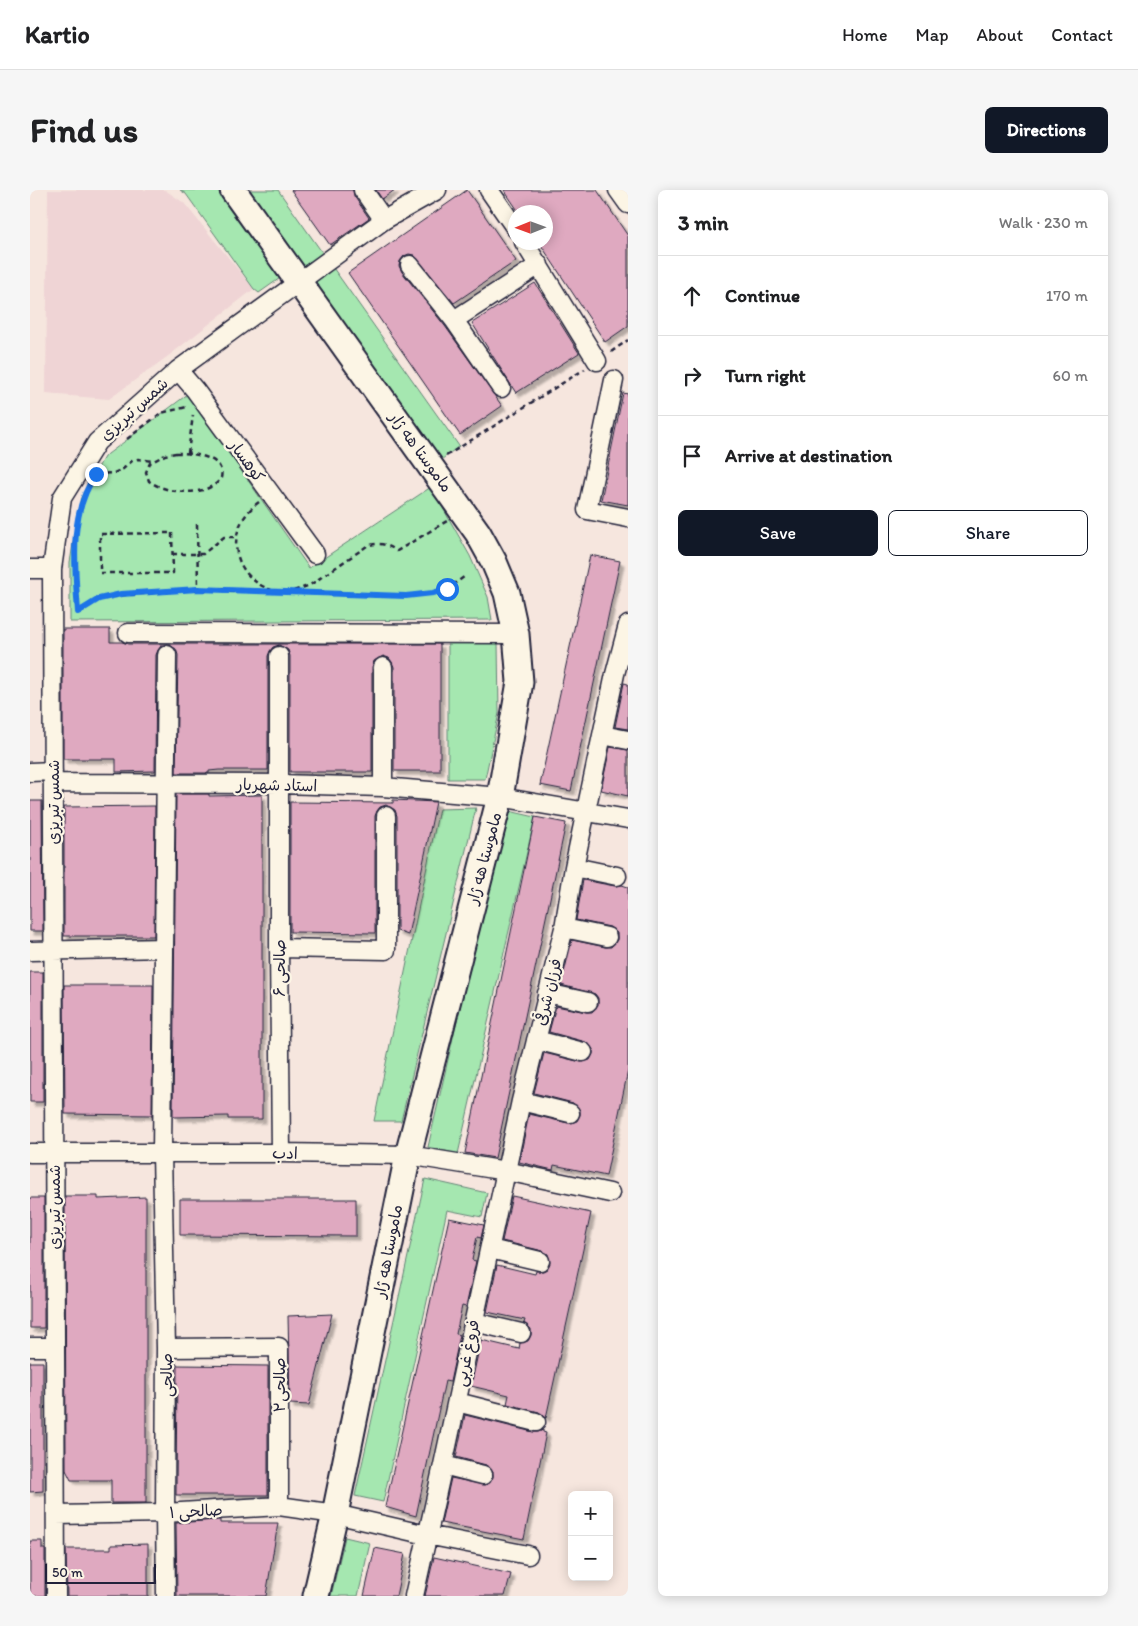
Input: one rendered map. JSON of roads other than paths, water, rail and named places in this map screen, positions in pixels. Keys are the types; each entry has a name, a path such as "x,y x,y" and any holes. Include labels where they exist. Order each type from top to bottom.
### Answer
{"main road":[{"name":"ماموستا هه ژار","path":"233,190 478,533 494,562 507,593 516,634 520,682 500,797 408,1155 335,1514 316,1596"}],"street":[{"path":"363,190 384,220"},
{"name":"شمس تبریزی","path":"56,1596 52,569 62,498 97,442 178,370 384,220 437,190"},
{"path":"489,190 508,217"},
{"path":"618,190 628,204"},
{"path":"529,250 597,361"},
{"path":"410,264 454,320 502,388"},
{"path":"454,320 539,265"},
{"name":"کوهسار","path":"178,370 195,390 315,554"},
{"path":"614,380 587,510 628,518"},
{"path":"30,569 52,569"},
{"name":"فرزان شرقی","path":"506,1171 521,1101 564,928 574,867 602,735 622,676 628,625"},
{"path":"128,633 516,634"},
{"name":"صالحی","path":"166,1596 164,1513 166,1348 162,1153 167,655"},
{"name":"صالحی ۶","path":"279,656 281,1153"},
{"path":"383,667 383,787"},
{"path":"602,735 628,740"},
{"name":"استاد شهریار","path":"30,772 53,777 166,783 383,787 500,797 628,819"},
{"path":"279,948 386,950 386,816"},
{"path":"574,867 616,876"},
{"path":"564,928 607,937"},
{"path":"30,951 164,948"},
{"path":"548,993 588,1002"},
{"path":"536,1040 583,1052"},
{"path":"521,1101 570,1113"},
{"name":"ادب","path":"30,1153 408,1155 506,1171 610,1193"},
{"name":"فروغ غربی","path":"414,1596 506,1171"},
{"path":"490,1249 540,1262"},
{"path":"474,1322 521,1333"},
{"path":"30,1347 55,1347"},
{"name":"صالحی۲","path":"166,1348 278,1347 279,1506"},
{"path":"457,1402 536,1422"},
{"path":"444,1464 483,1475"},
{"name":"صالحی ۱","path":"56,1515 164,1513 279,1506 335,1514 528,1555"}]}
